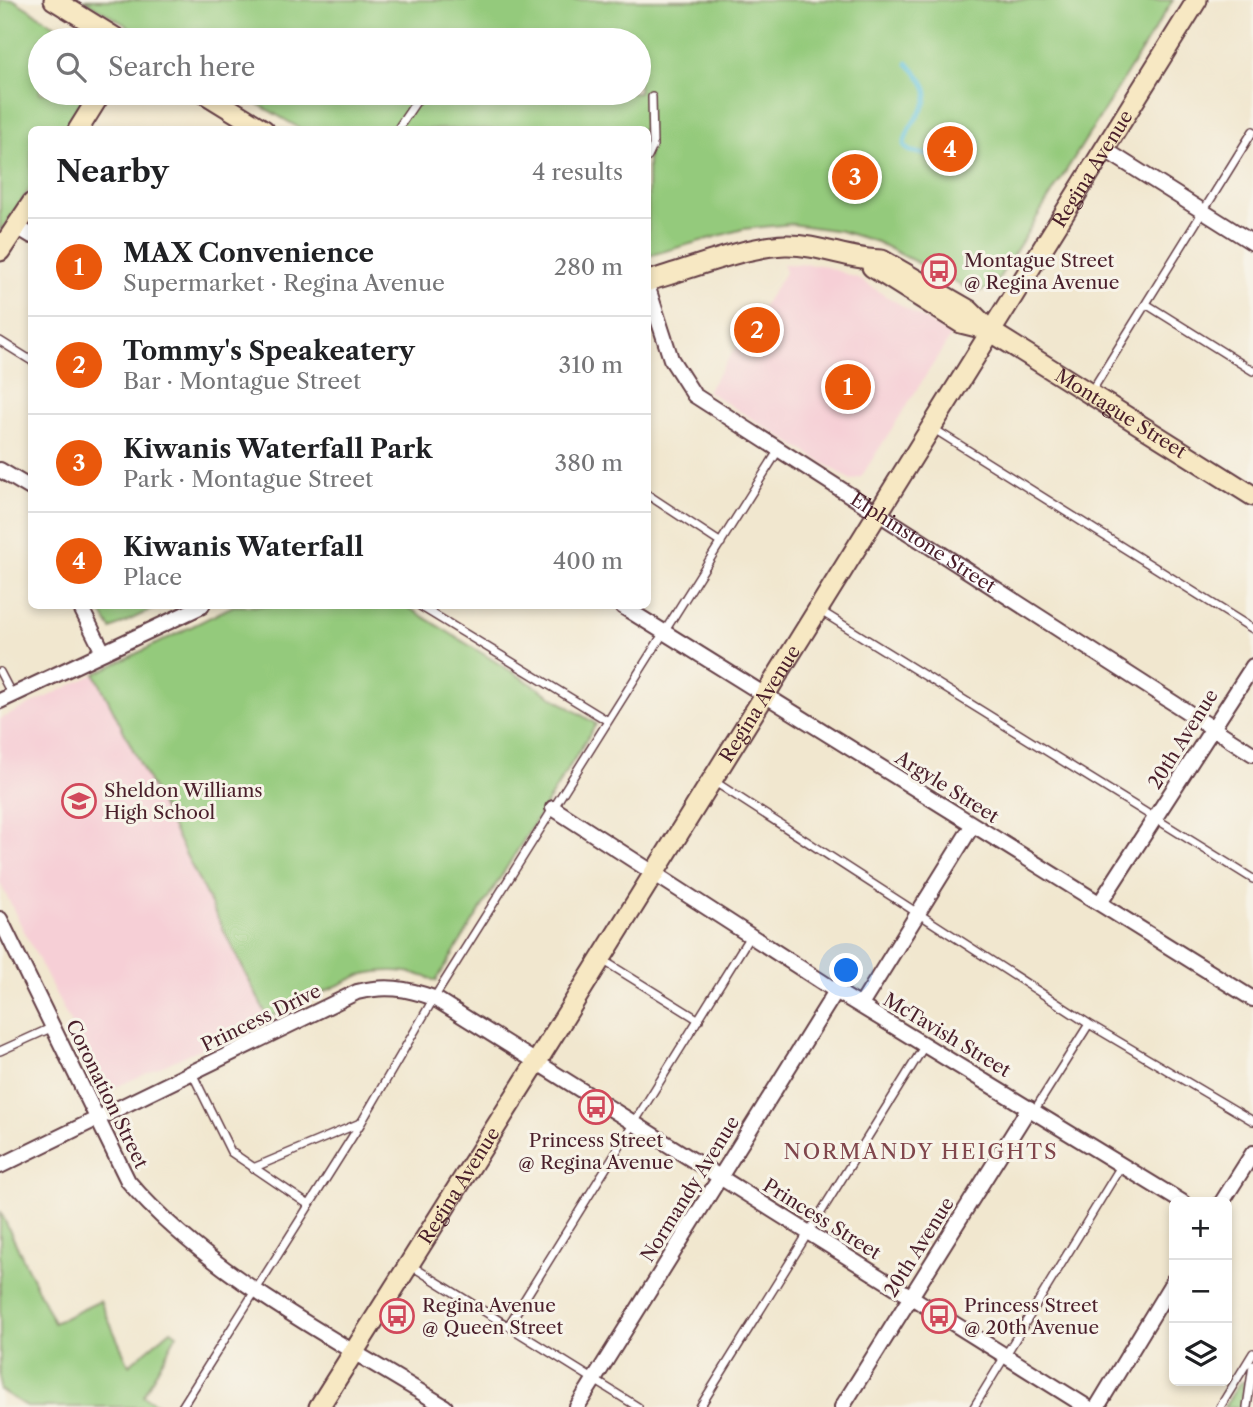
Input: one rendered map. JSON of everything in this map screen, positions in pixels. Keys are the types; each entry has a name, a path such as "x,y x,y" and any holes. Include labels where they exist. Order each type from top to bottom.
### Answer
{"street":[{"path":"54,0 100,28"},
{"name":"Regina Avenue","path":"319,1407 1197,0"},
{"path":"80,126 94,105"},
{"path":"223,105 258,126"},
{"path":"1104,149 1253,243"},
{"path":"0,251 24,232"},
{"name":"Montague Street","path":"651,280 783,245 816,246 866,260 882,260 969,310 990,331 1253,496"},
{"name":"Elphinstone Street","path":"651,297 671,359 694,395 875,514 1253,754"},
{"path":"0,470 28,487"},
{"path":"82,609 103,652"},
{"path":"6,698 196,609"},
{"name":"Argyle Street","path":"627,609 1253,999"},
{"name":"20th Avenue","path":"1100,903 1253,666"},
{"name":"McTavish Street","path":"553,808 836,990 1174,1197"},
{"path":"861,1005 972,826"},
{"name":"Coronation Street","path":"1,926 128,1181 155,1212 209,1259 445,1407"},
{"name":"Princess Drive","path":"0,1166 356,992 380,986 408,989 434,998 536,1063"},
{"name":"Normandy Avenue","path":"577,1407 836,990"},
{"name":"Princess Street","path":"536,1063 1087,1407"},
{"name":"20th Avenue","path":"842,1407 1032,1109"},
{"path":"1225,1197 1253,1153"},
{"path":"1097,1407 1169,1288"}],"lane":[{"path":"651,150 652,97"},
{"path":"400,126 414,105"},
{"path":"1090,394 1253,131"},
{"path":"1146,304 1253,371"},
{"path":"0,341 28,358"},
{"path":"930,426 1253,629"},
{"path":"182,1407 361,1123 434,998 778,451"},
{"path":"651,497 721,544"},
{"path":"425,609 608,721"},
{"path":"817,609 1253,879"},
{"path":"0,672 6,698"},
{"path":"711,779 1089,1024 1253,1121"},
{"path":"508,1326 750,936"},
{"path":"601,959 699,1020"},
{"path":"1032,1109 1089,1024"},
{"path":"0,1051 52,1027"},
{"path":"700,1407 926,1045"},
{"path":"192,1073 231,1152 309,1205"},
{"path":"253,1168 361,1123"},
{"path":"974,1407 1122,1165"},
{"path":"409,1264 638,1407"},
{"path":"1220,1407 1253,1353"},
{"path":"1247,1407 1253,1366"}],"shaded area":[{"path":"783,264 821,265 857,278 951,336 861,477 851,480 707,391 785,273"},
{"name":"Sheldon Williams High School","path":"95,674 268,1018 105,1092 0,883 0,719"}],"green space":[{"path":"0,0 14,0 59,28 28,28 28,105 83,105 70,126 28,126 28,191 0,232"},
{"path":"84,0 1173,0 992,289 974,292 877,242 841,231 791,224 743,229 651,255 651,126 296,126 260,105 651,105 651,28 131,28"},
{"path":"99,609 153,609 111,629"},
{"path":"227,609 411,609 596,724 436,981 398,971 360,975 268,1018 95,674"},
{"path":"0,1211 54,1323 100,1301 129,1365 171,1330 177,1334 143,1396 162,1407 27,1407 0,1390"},
{"path":"1240,1382 1244,1382 1241,1407 1224,1407"}],"water":[{"path":"951,133 966,141 959,162 946,170 936,163 933,153 943,137"}],"waterway":[{"path":"907,63 920,77 927,97 904,145 909,151 927,155"}],"place":[{"name":"Kiwanis Waterfall","path":"950,149"},
{"name":"Kiwanis Waterfall Park","path":"855,177"},
{"name":"Montague Street @ Regina Avenue","path":"939,271"},
{"name":"Tommy's Speakeatery","path":"757,330"},
{"name":"MAX Convenience","path":"848,387"},
{"name":"Sheldon Williams High School","path":"79,801"},
{"name":"Princess Street @ Regina Avenue","path":"596,1107"},
{"name":"Regina Avenue @ Queen Street","path":"397,1316"},
{"name":"Princess Street @ 20th Avenue","path":"939,1316"}],"district":[{"name":"NORMANDY HEIGHTS","path":"921,1151"}]}
